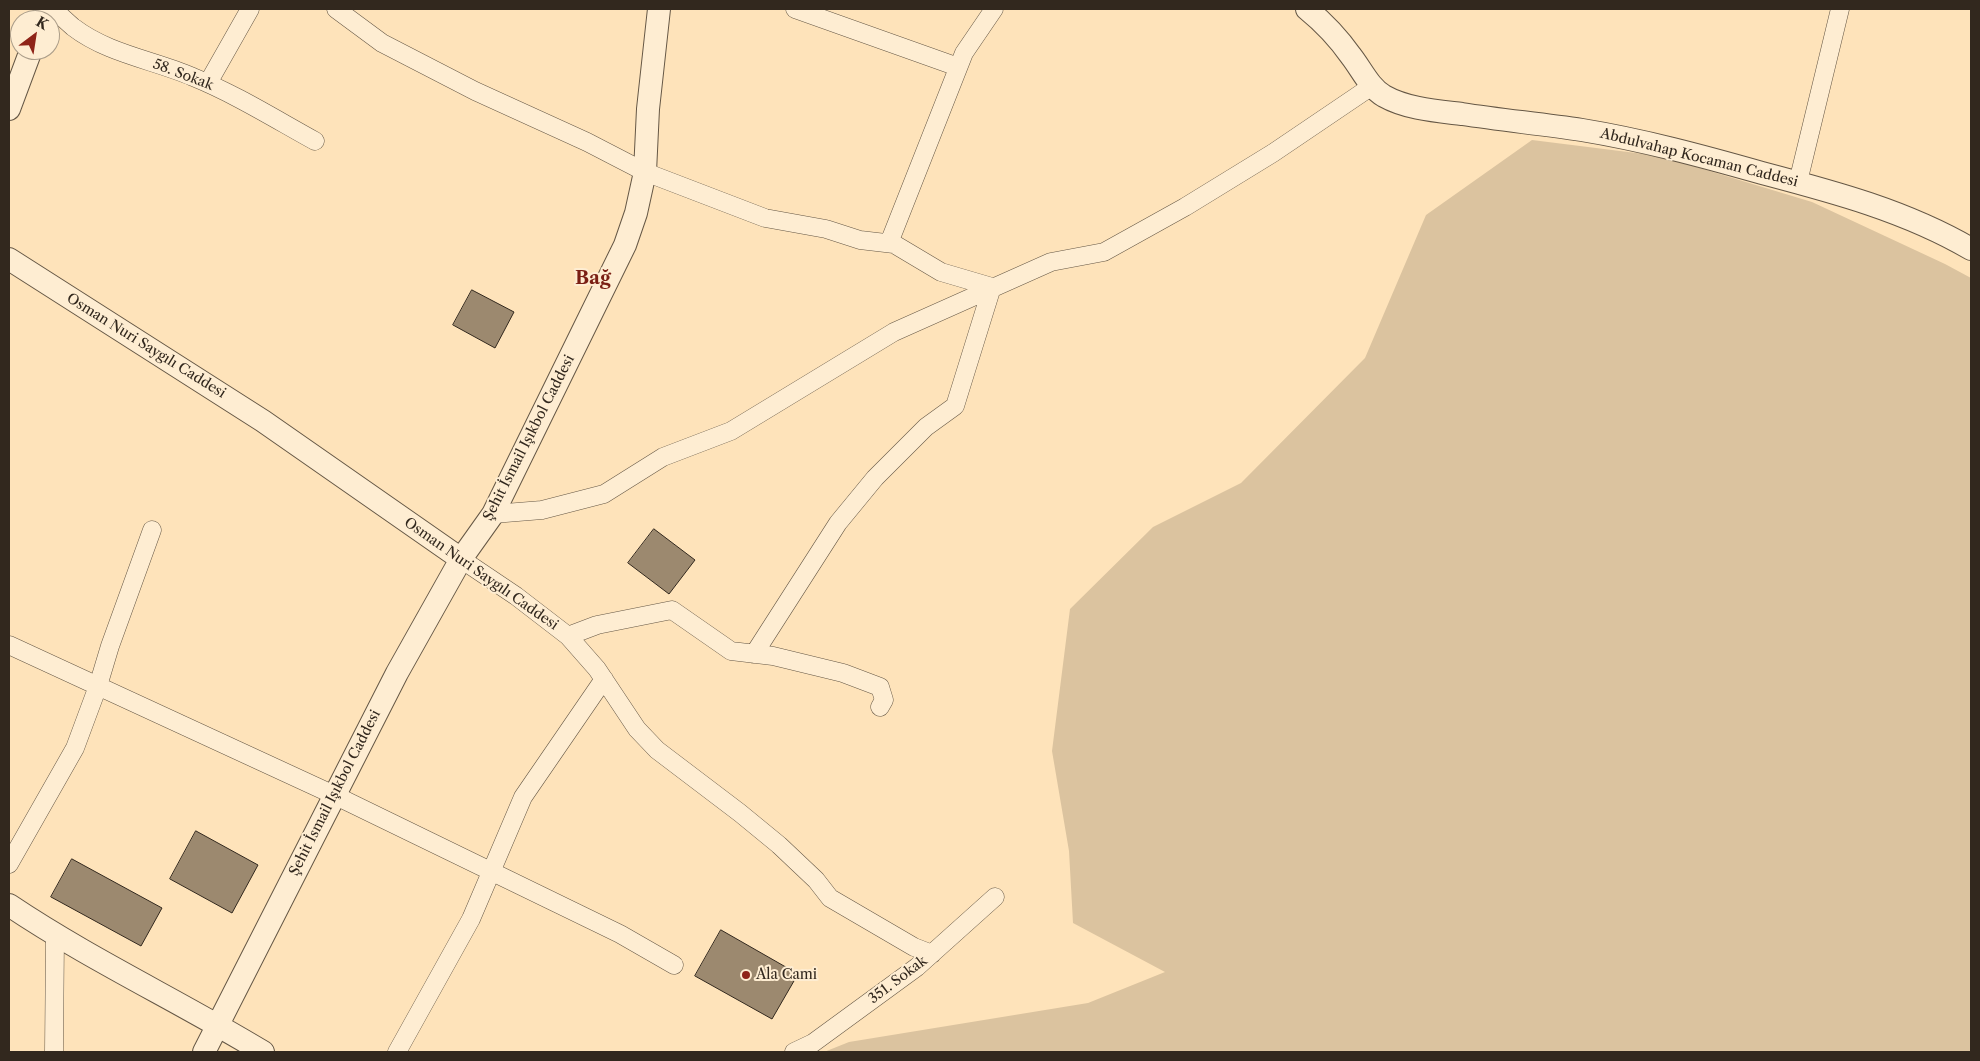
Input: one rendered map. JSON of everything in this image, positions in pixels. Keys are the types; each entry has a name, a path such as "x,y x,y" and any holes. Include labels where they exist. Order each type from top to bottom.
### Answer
{"street":[{"name":"58. Sokak","path":"53,9 74,27 114,49 174,69 208,83 315,141"},
{"path":"208,83 250,9"},
{"path":"336,9 382,43 475,91 586,142 645,172 765,218 826,230 860,240 894,244 919,257 941,272 992,287"},
{"name":"Şehit İsmail Işıkbol Caddesi","path":"204,1052 397,673 460,559 493,514 625,245 636,213 645,172 648,109 659,9"},
{"path":"795,9 958,68"},
{"path":"889,243 964,53 994,9"},
{"name":"Abdulvahap Kocaman Caddesi","path":"1307,9 1330,30 1351,55 1372,86 1385,96 1417,107 1616,137 1661,146 1798,182 1894,212 1924,225 1971,250"},
{"path":"1798,182 1840,9"},
{"path":"9,109 27,60"},
{"path":"493,514 542,510 604,494 663,457 731,431 894,332 1051,262 1104,252 1185,207 1273,153 1372,86"},
{"name":"Osman Nuri Saygılı Caddesi","path":"9,259 263,421 516,596 568,636 597,669 637,729 657,750 779,845 816,880 830,898 914,947 932,954"},
{"path":"754,654 838,524 876,478 907,446 926,427 955,406 992,287"},
{"path":"9,864 74,748 98,686 110,646 152,530"},
{"path":"568,636 597,625 672,610 731,651 773,656 843,673 880,687 884,700 880,707"},
{"path":"9,645 334,795 492,871 620,934 674,965"},
{"path":"397,1052 472,919 523,797 604,679"},
{"name":"351. Sokak","path":"794,1052 813,1043 918,967 995,897"},
{"path":"9,905 55,936 217,1024 263,1052"},
{"path":"54,1052 55,936"}],"shaded area":[{"path":"1532,140 1660,156 1812,202 1971,278 1971,1052 824,1052 849,1042 1088,1003 1165,972 1073,923 1069,851 1052,751 1070,609 1153,527 1241,483 1365,358 1426,215"}],"building":[{"path":"472,290 514,312 495,348 453,325"},
{"path":"654,529 695,560 669,594 628,563"},
{"path":"196,831 258,865 232,913 170,879"},
{"path":"72,859 162,908 141,946 51,897"},
{"name":"Ala Cami","path":"721,930 798,974 772,1019 695,976"}],"place":[{"name":"Ala Cami","path":"746,975"}],"district":[{"name":"Bağ","path":"593,279"}]}
